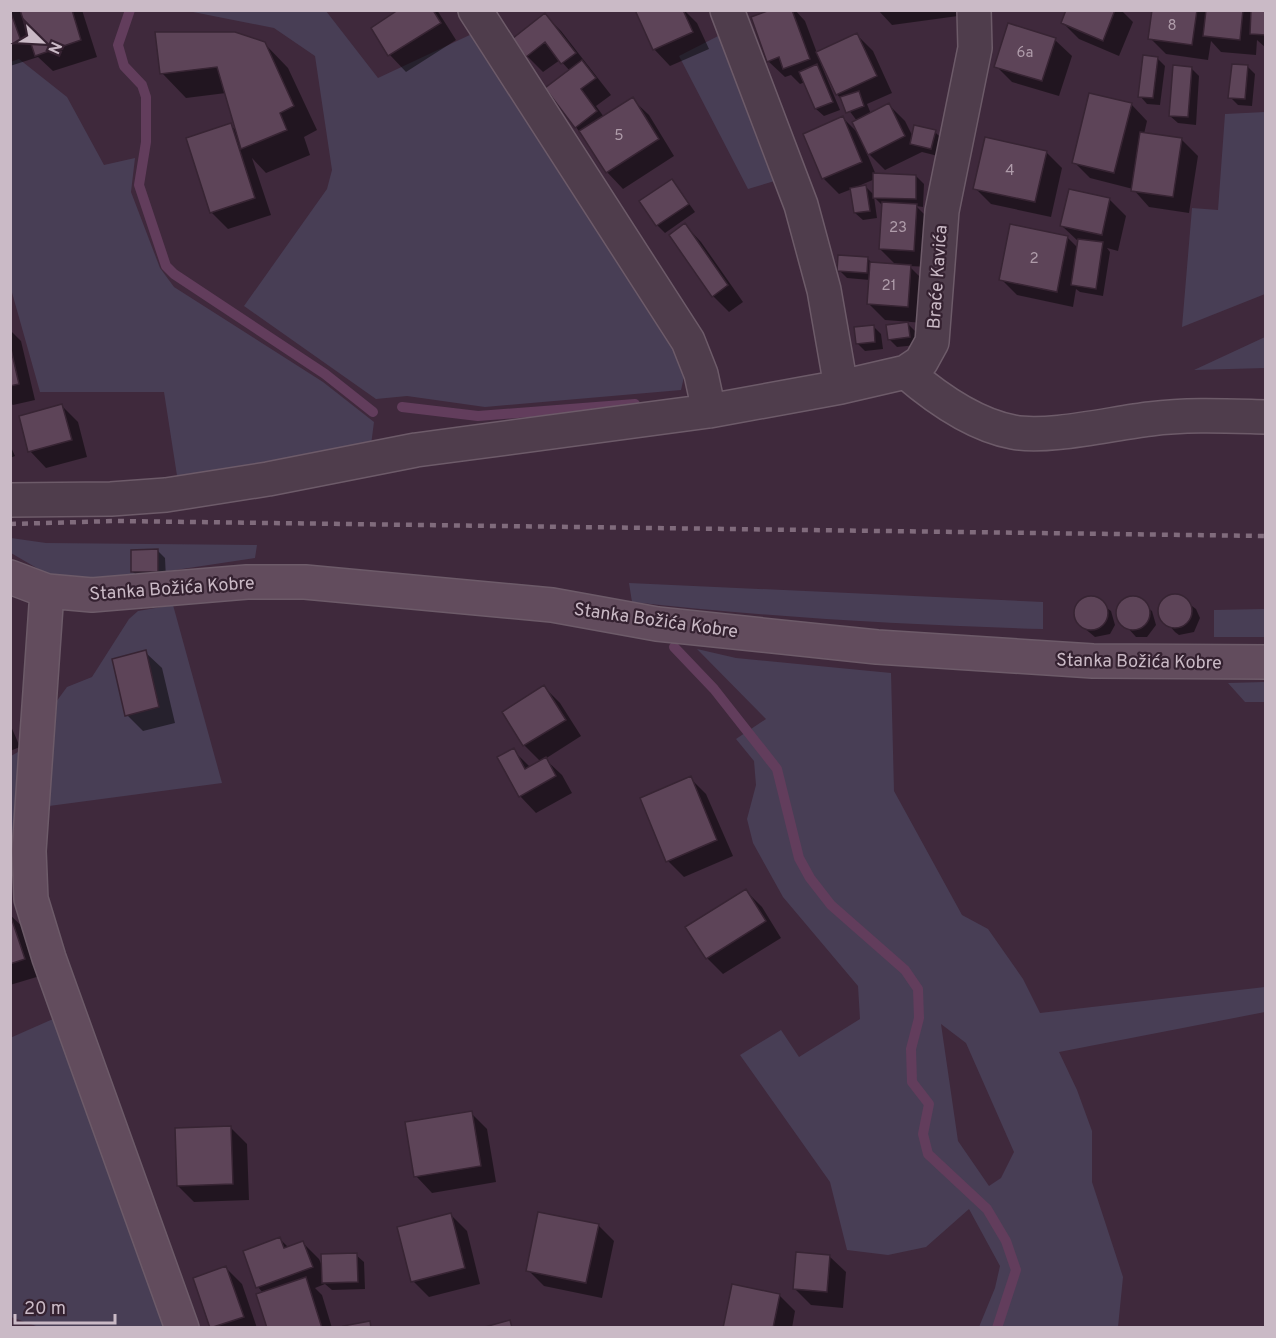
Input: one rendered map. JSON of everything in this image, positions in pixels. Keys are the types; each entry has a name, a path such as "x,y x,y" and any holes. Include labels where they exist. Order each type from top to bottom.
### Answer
{"street":[{"path":"475,10 688,341 701,374 709,411"},
{"path":"727,10 801,205 824,290 841,387"},
{"name":"Braće Kavića","path":"906,372 921,362 932,342 942,211 975,48 974,10"},
{"path":"10,500 111,499 166,495 268,479 416,450 709,411 841,387 906,372 929,392 979,420 1011,432 1046,432 1187,415 1266,417"},
{"name":"Stanka Božića Kobre","path":"10,577 47,591 92,595 247,582 305,582 552,605 657,624 877,647 1093,661 1266,662"},
{"path":"47,591 20,855 49,958 182,1328"}],"shaded area":[{"path":"188,11 326,11 378,78 474,33 686,368 681,390 485,407 407,396 376,399 244,306 327,189 332,170 315,56 274,28"},
{"path":"724,33 778,180 748,189 679,56"},
{"path":"19,59 67,97 104,165 135,158 131,192 160,268 174,287 323,382 374,422 371,445 178,482 164,392 40,392 11,289 10,62"},
{"path":"1265,112 1265,294 1182,327 1192,208 1218,210 1225,114"},
{"path":"1265,337 1265,368 1194,370"},
{"path":"11,538 46,543 257,545 255,558 109,580 47,574 11,553"},
{"path":"629,583 1043,602 1043,629 838,620 632,602"},
{"path":"173,605 222,783 49,806 56,702 67,687 92,677 129,619 138,611"},
{"path":"1265,609 1265,637 1214,637 1214,610"},
{"path":"697,649 736,658 891,673 894,791 962,915 988,929 1023,979 1040,1013 1265,987 1265,1012 1059,1052 1077,1090 1092,1131 1092,1182 1123,1277 1118,1327 979,1327 995,1288 1000,1266 969,1209 926,1247 888,1255 847,1250 830,1182 740,1055 781,1030 799,1057 860,1019 858,986 783,897 753,843 747,819 756,785 754,761 736,739 766,719","holes":["941,1024 966,1043 1014,1152 1001,1178 989,1186 958,1141"]},
{"path":"1265,682 1265,702 1245,702 1228,683"},
{"path":"25,748 17,832 11,844 11,756"},
{"path":"53,1019 166,1327 39,1327 11,1317 10,1038"}],"building":[{"path":"10,10 21,41 10,45"},
{"path":"20,10 72,10 81,40 35,56"},
{"path":"398,10 433,10 441,23 388,56 371,28"},
{"path":"635,10 683,10 693,32 653,50"},
{"path":"770,10 792,10 810,59 783,69 779,57 767,62 751,17"},
{"path":"1066,10 1115,10 1103,41 1061,23"},
{"path":"1152,10 1197,10 1192,45 1148,39"},
{"path":"1206,10 1243,10 1240,40 1203,36"},
{"path":"1251,10 1266,10 1266,35 1250,34"},
{"path":"545,13 576,53 561,64 545,42 526,57 512,39"},
{"path":"1008,23 1056,38 1042,81 994,67"},
{"path":"155,32 235,32 265,42 294,106 280,113 287,130 241,149 217,67 160,74"},
{"path":"857,33 877,76 836,95 816,52"},
{"path":"1143,55 1158,57 1153,98 1138,97"},
{"path":"582,60 596,78 581,89 597,111 575,128 545,88"},
{"path":"817,64 833,102 815,109 799,72"},
{"path":"1232,64 1248,65 1245,99 1228,98"},
{"path":"1173,65 1192,67 1188,117 1169,116"},
{"path":"859,91 864,106 846,113 840,97"},
{"path":"1089,93 1132,103 1114,173 1072,163"},
{"path":"633,97 659,139 606,173 579,131"},
{"path":"889,103 905,136 868,155 852,122"},
{"path":"843,116 862,162 822,179 803,134"},
{"path":"231,123 255,198 210,213 186,138"},
{"path":"914,125 936,130 931,149 910,144"},
{"path":"1140,132 1182,138 1173,197 1131,191"},
{"path":"985,137 1047,151 1035,202 973,189"},
{"path":"873,173 916,175 916,199 873,198"},
{"path":"672,179 689,204 656,226 639,201"},
{"path":"866,185 870,211 854,213 850,188"},
{"path":"1069,189 1110,198 1102,235 1060,226"},
{"path":"882,202 917,204 914,251 879,249"},
{"path":"685,223 728,285 712,297 669,235"},
{"path":"1010,224 1068,236 1057,292 999,280"},
{"path":"1078,239 1103,242 1096,289 1071,285"},
{"path":"838,255 868,257 867,273 837,271"},
{"path":"870,262 911,265 908,307 867,304"},
{"path":"908,322 910,337 888,340 886,325"},
{"path":"874,325 875,342 856,344 854,327"},
{"path":"10,345 19,384 10,386"},
{"path":"62,404 72,440 28,452 19,416"},
{"path":"158,549 158,572 131,572 131,550"},
{"path":"1175,594 1187,599 1192,611 1187,623 1175,628 1163,623 1158,611 1163,599"},
{"path":"1091,596 1103,601 1108,613 1103,625 1091,630 1079,625 1074,613 1079,601"},
{"path":"1133,596 1145,601 1150,613 1145,625 1133,630 1121,625 1116,613 1121,601"},
{"path":"146,650 159,707 125,716 112,659"},
{"path":"544,685 566,720 523,746 502,712"},
{"path":"514,748 525,769 546,757 556,776 519,797 497,757"},
{"path":"691,776 717,840 666,862 640,798"},
{"path":"746,889 766,921 706,959 685,927"},
{"path":"10,914 25,959 10,964"},
{"path":"472,1111 481,1166 414,1177 405,1122"},
{"path":"231,1126 233,1184 177,1186 175,1128"},
{"path":"538,1212 599,1224 586,1283 526,1271"},
{"path":"451,1213 465,1268 411,1282 397,1227"},
{"path":"280,1237 284,1248 303,1241 313,1267 256,1288 243,1251"},
{"path":"796,1252 830,1255 827,1292 793,1289"},
{"path":"357,1253 358,1282 322,1283 321,1254"},
{"path":"226,1266 244,1317 210,1328 193,1278"},
{"path":"306,1277 322,1328 267,1328 256,1294"},
{"path":"732,1284 780,1294 773,1328 723,1328"},
{"path":"510,1320 512,1328 481,1328"},
{"path":"370,1321 371,1328 343,1328 343,1326"}],"waterway":[{"path":"130,10 118,45 124,66 142,85 146,97 146,142 139,185 166,266 174,274 325,374 373,412"},
{"path":"402,407 478,416 635,404"},
{"path":"674,647 714,689 777,769 799,858 810,878 831,905 905,970 918,989 919,1018 911,1049 912,1082 929,1104 923,1134 928,1154 987,1209 1006,1241 1016,1270 997,1328"}],"railway":[{"path":"10,524 116,521 1266,536"}]}
